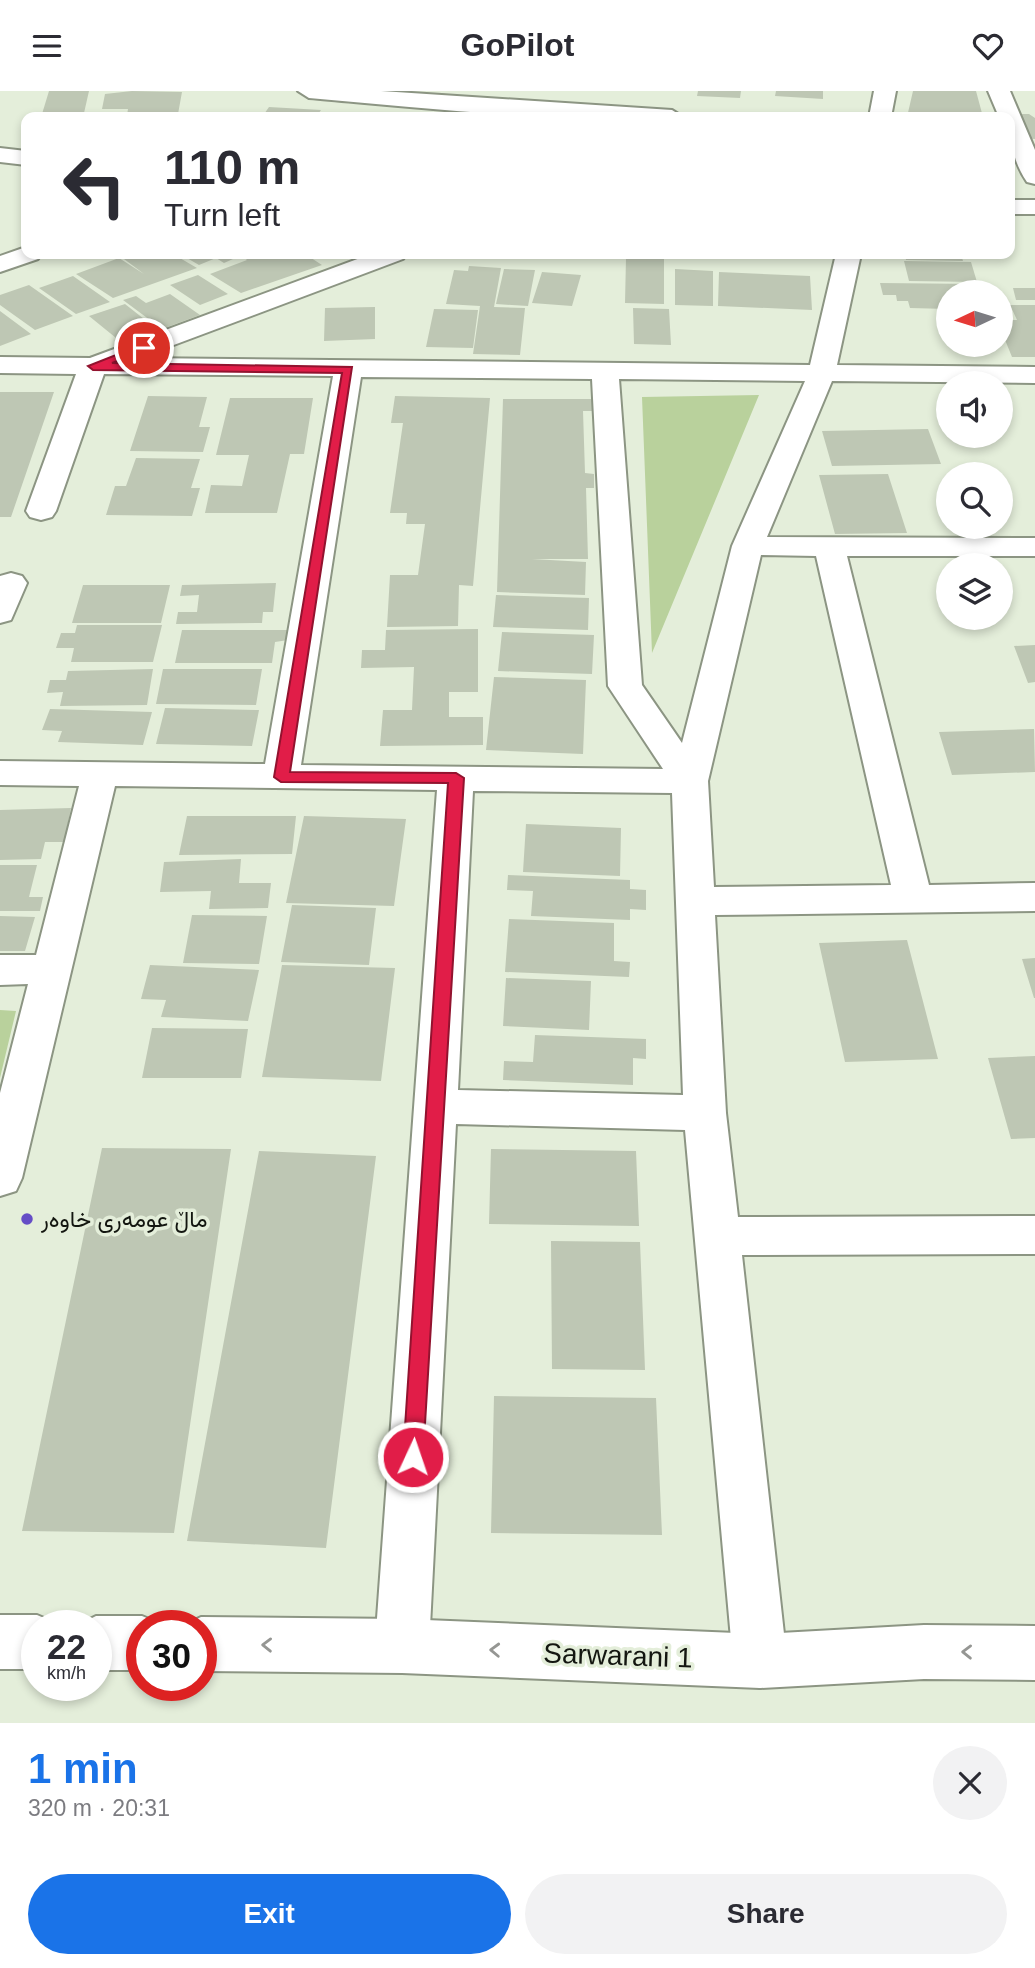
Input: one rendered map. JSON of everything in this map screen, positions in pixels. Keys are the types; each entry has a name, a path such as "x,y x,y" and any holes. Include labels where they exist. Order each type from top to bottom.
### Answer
{"street":[{"path":"309,91 465,98 618,112"},
{"path":"881,112 885,91"},
{"path":"999,91 1008,112"},
{"path":"435,112 465,98"},
{"path":"1015,129 1035,177"},
{"path":"0,155 21,157"},
{"path":"1015,207 1035,207"},
{"path":"0,264 21,257"},
{"path":"41,512 93,366 381,259"},
{"path":"760,1661 705,1113 690,781 748,546 821,375 848,259"},
{"path":"0,365 1035,375"},
{"path":"281,777 348,369"},
{"path":"605,372 625,686 690,781"},
{"path":"748,546 1035,547"},
{"path":"829,546 913,898"},
{"path":"0,613 11,583"},
{"path":"0,773 690,781"},
{"path":"0,1178 100,774"},
{"path":"402,1646 456,778"},
{"path":"695,901 1035,897"},
{"path":"0,970 52,969"},
{"path":"434,1106 705,1113"},
{"path":"717,1237 1035,1235"},
{"path":"0,1642 21,1642"},
{"name":"Sarwarani 1","path":"217,1644 402,1646 760,1661 924,1651 1035,1653"}],"green space":[{"path":"759,395 652,653 642,397"},
{"path":"0,1010 16,1011 0,1078"}],"building":[{"path":"49,91 89,91 84,112 43,112"},
{"path":"132,91 182,92 178,112 102,109 105,94"},
{"path":"698,91 741,91 740,98 697,96"},
{"path":"776,91 823,91 823,99 775,96"},
{"path":"913,91 976,91 982,112 908,112"},
{"path":"269,107 321,110 320,112 266,112"},
{"path":"1015,114 1029,114 1035,118 1035,139 1022,138 1015,123"},
{"path":"121,259 144,274 124,259 182,259 197,268 113,298 76,274"},
{"path":"189,259 214,259 199,265"},
{"path":"218,259 233,259 224,263"},
{"path":"313,259 322,265 241,293 210,274 247,260"},
{"path":"626,259 664,259 664,304 625,303"},
{"path":"962,259 963,261 906,260"},
{"path":"904,261 971,262 976,280 936,281 909,281"},
{"path":"469,266 501,268 494,307 525,308 520,355 473,354 480,306 446,304 454,270 468,271"},
{"path":"504,269 535,270 528,306 496,304"},
{"path":"675,269 713,271 713,306 675,305"},
{"path":"542,272 581,275 572,306 532,303"},
{"path":"719,272 810,276 812,310 718,306"},
{"path":"198,275 228,294 200,305 170,285"},
{"path":"73,276 110,302 76,314 39,288"},
{"path":"880,283 936,284 936,309 910,308 908,301 897,301 896,295 883,295"},
{"path":"29,285 73,316 35,330 0,305 0,295"},
{"path":"1013,288 1035,288 1035,300 1016,300"},
{"path":"170,294 200,315 162,329 123,300 136,296 146,303"},
{"path":"125,304 158,330 121,342 89,316"},
{"path":"1013,305 1035,305 1035,357 1013,357 1013,320 1017,320"},
{"path":"375,307 375,339 324,341 325,308"},
{"path":"633,308 669,309 671,345 634,344"},
{"path":"434,309 478,310 473,348 426,347"},
{"path":"0,311 31,334 0,346"},
{"path":"0,392 54,392 11,517 0,517"},
{"path":"148,396 207,397 199,427 210,427 203,452 130,451"},
{"path":"395,396 490,398 473,586 459,585 458,626 387,627 390,575 418,575 425,524 406,524 407,513 390,513 403,423 391,423"},
{"path":"230,398 313,398 304,454 290,454 277,513 205,513 211,485 242,486 249,455 216,455"},
{"path":"503,399 593,399 594,411 583,411 585,473 594,474 594,488 586,488 588,559 532,559 586,562 585,595 497,592"},
{"path":"928,429 940,462 832,466 822,431"},
{"path":"136,458 200,459 191,488 200,488 192,516 106,515 115,486 126,486"},
{"path":"888,474 907,533 835,534 819,475"},
{"path":"276,583 273,612 263,612 262,623 176,624 178,612 197,612 199,595 180,596 182,585"},
{"path":"83,585 170,585 161,623 72,623"},
{"path":"496,595 589,598 588,630 493,627"},
{"path":"77,625 162,625 153,662 71,662 74,648 56,648 61,633 75,633"},
{"path":"478,629 478,692 449,692 449,717 483,717 483,745 380,746 383,710 412,710 414,667 361,668 362,650 385,650 386,630"},
{"path":"182,630 290,630 288,640 275,642 272,663 175,663"},
{"path":"502,632 594,635 592,674 498,671"},
{"path":"1035,645 1035,682 1028,683 1014,646"},
{"path":"153,669 147,705 60,706 63,692 47,693 50,680 66,680 68,671"},
{"path":"163,669 262,669 256,705 156,704"},
{"path":"494,677 586,680 583,754 486,750"},
{"path":"165,708 259,710 252,746 156,744"},
{"path":"50,709 152,712 143,745 58,742 62,731 42,730"},
{"path":"1034,729 1035,772 952,775 939,732"},
{"path":"71,808 64,842 45,842 41,859 0,860 0,810"},
{"path":"187,816 296,816 292,854 179,855"},
{"path":"304,816 406,819 394,906 286,903"},
{"path":"526,824 621,828 620,876 523,872"},
{"path":"241,859 239,883 271,883 268,908 209,909 211,891 160,892 164,862"},
{"path":"0,865 37,865 29,897 43,897 40,911 0,911"},
{"path":"508,875 630,880 630,889 646,890 646,910 630,909 630,920 531,916 533,891 507,890"},
{"path":"292,905 376,908 369,965 281,962"},
{"path":"192,915 267,916 259,964 183,963"},
{"path":"0,916 35,917 25,951 0,951"},
{"path":"509,919 614,923 614,961 630,962 629,977 505,972"},
{"path":"907,940 938,1059 845,1062 819,943"},
{"path":"1035,958 1035,998 1034,998 1022,959"},
{"path":"150,965 259,970 248,1021 161,1017 166,1000 141,999"},
{"path":"282,965 395,968 381,1081 262,1077"},
{"path":"506,978 591,981 589,1030 503,1026"},
{"path":"152,1028 248,1029 241,1078 142,1078"},
{"path":"535,1035 646,1039 646,1059 633,1058 633,1085 503,1080 504,1061 533,1062"},
{"path":"1035,1056 1035,1138 1011,1139 988,1058"},
{"path":"102,1148 231,1149 174,1533 22,1531"},
{"path":"491,1149 636,1151 639,1226 489,1224"},
{"path":"259,1151 376,1156 326,1548 187,1541"},
{"path":"551,1241 640,1242 645,1370 552,1369"},
{"path":"494,1396 656,1398 662,1535 491,1533"}],"place":[{"name":"ماڵ عومەری خاوەر","path":"27,1219"}],"route":[{"path":"144,348 93,366 348,369 281,777 456,778 413,1457"}]}
